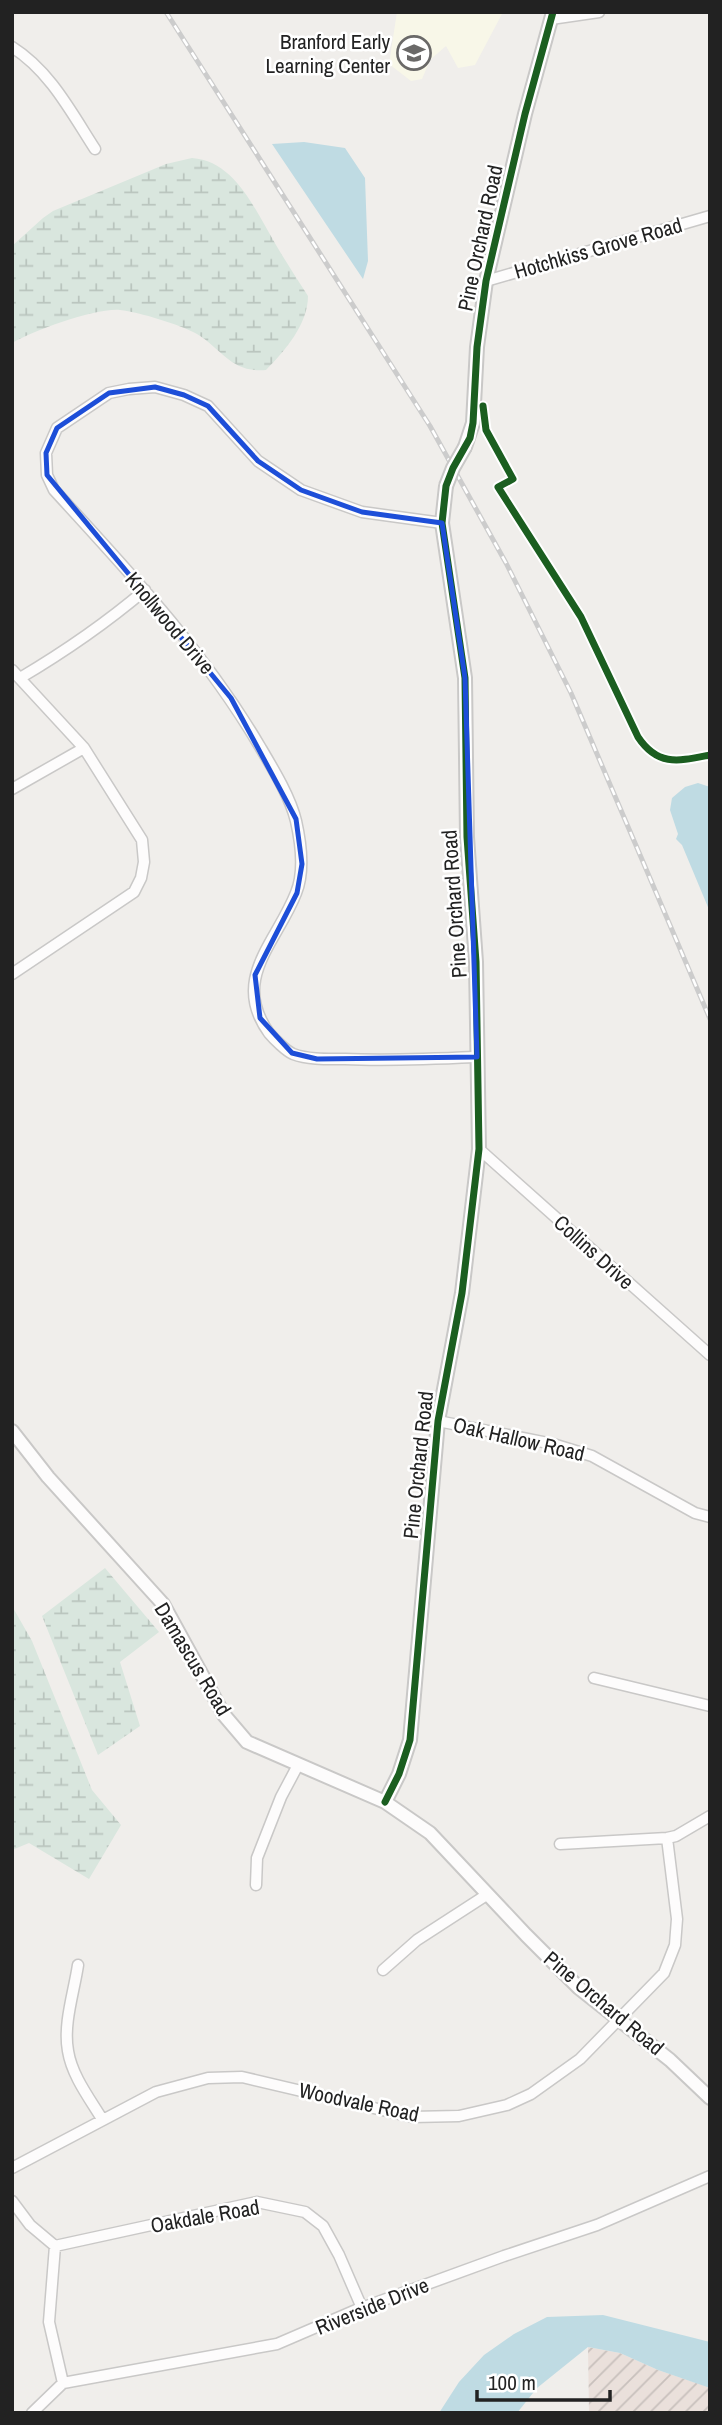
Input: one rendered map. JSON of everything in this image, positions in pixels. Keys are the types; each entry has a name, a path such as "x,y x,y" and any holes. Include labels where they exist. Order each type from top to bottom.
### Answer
{"street":[{"path":"552,16 599,12"},
{"name":"Pine Orchard Road","path":"552,16 525,114 486,281 477,347 473,423 465,447 446,486 442,523 465,678 467,837 476,962 479,1150 462,1293 438,1421 410,1740 399,1774 385,1802 430,1832 579,1988 620,2018 710,2098"},
{"path":"12,47 25,55 48,77 95,149"},
{"name":"Hotchkiss Grove Road","path":"486,281 710,216"},
{"name":"Knollwood Drive","path":"442,523 362,512 301,490 258,461 208,406 184,395 155,387 109,393 57,428 46,453 47,475 54,490 171,620 231,698 273,769 296,819 302,864 297,892 267,946 255,975 254,996 260,1018 271,1036 292,1054 317,1059 396,1061 478,1057"},
{"path":"20,678 51,660 125,608 145,590"},
{"path":"12,670 84,748 142,839 144,862 141,878 134,892 12,974"},
{"path":"12,789 84,748"},
{"name":"Collins Drive","path":"479,1150 710,1356"},
{"name":"Oak Hallow Road","path":"438,1421 553,1444 592,1456 695,1513 710,1517"},
{"name":"Damascus Road","path":"12,1432 48,1477 163,1604 223,1715 247,1742 385,1802"},
{"path":"594,1678 710,1706"},
{"path":"257,1885 257,1857 281,1797 298,1765"},
{"path":"560,1844 667,1838 676,1836 710,1816"},
{"name":"Woodvale Road","path":"12,2168 156,2092 208,2078 242,2077 412,2117 459,2116 507,2105 531,2094 580,2059 664,1973 675,1945 677,1919 667,1838"},
{"path":"383,1970 417,1940 488,1894"},
{"path":"78,1965 68,2024 68,2050 73,2067 102,2119"},
{"name":"Riverside Drive","path":"63,2383 277,2344 362,2308 597,2225 710,2176"},
{"path":"12,2201 30,2225 55,2246 48,2322 63,2383 32,2413"},
{"name":"Oakdale Road","path":"55,2246 257,2202 305,2212 323,2226 340,2255 362,2308"}],"highlighted area":[{"path":"155,387 184,395 208,406 258,461 301,490 362,512 442,523 465,678 477,1057 317,1059 292,1053 260,1018 255,975 297,893 302,864 296,819 231,698 47,475 46,453 57,428 109,393"}],"shaded area":[{"name":"Branford Early Learning Center","path":"397,12 503,12 475,65 458,68 446,46 430,60 422,79 411,81 389,64"},
{"path":"588,2347 620,2353 710,2388 710,2413 589,2413"}],"green space":[{"path":"192,158 207,161 233,178 308,296 300,327 288,346 266,370 244,368 236,364 206,340 181,327 120,310 96,312 65,321 12,343 12,246 53,211 166,164"},
{"path":"105,1568 159,1632 120,1662 140,1726 98,1755 42,1616"},
{"path":"12,1606 32,1641 92,1790 121,1825 89,1879 29,1843 12,1850"}],"water":[{"path":"304,142 345,148 365,178 368,261 363,279 272,144"},
{"path":"698,783 710,787 710,912 682,845 676,839 678,834 670,810 672,798 685,787"},
{"path":"603,2315 710,2342 710,2388 620,2353 588,2347 537,2388 517,2413 439,2413 459,2382 484,2355 514,2334 547,2317"}],"railway":[{"path":"166,12 430,426 506,563 571,693 710,1019"}],"cycle path":[{"path":"385,1802 399,1774 410,1740 438,1421 462,1293 479,1149 476,962 467,837 465,678 442,523 446,486 470,438 477,347 486,281 525,114 553,12"},
{"path":"483,406 486,430 513,479 498,487 581,617 638,737 653,753 670,760 710,755"}],"place":[{"name":"Branford Early Learning Center","path":"414,53"}]}
